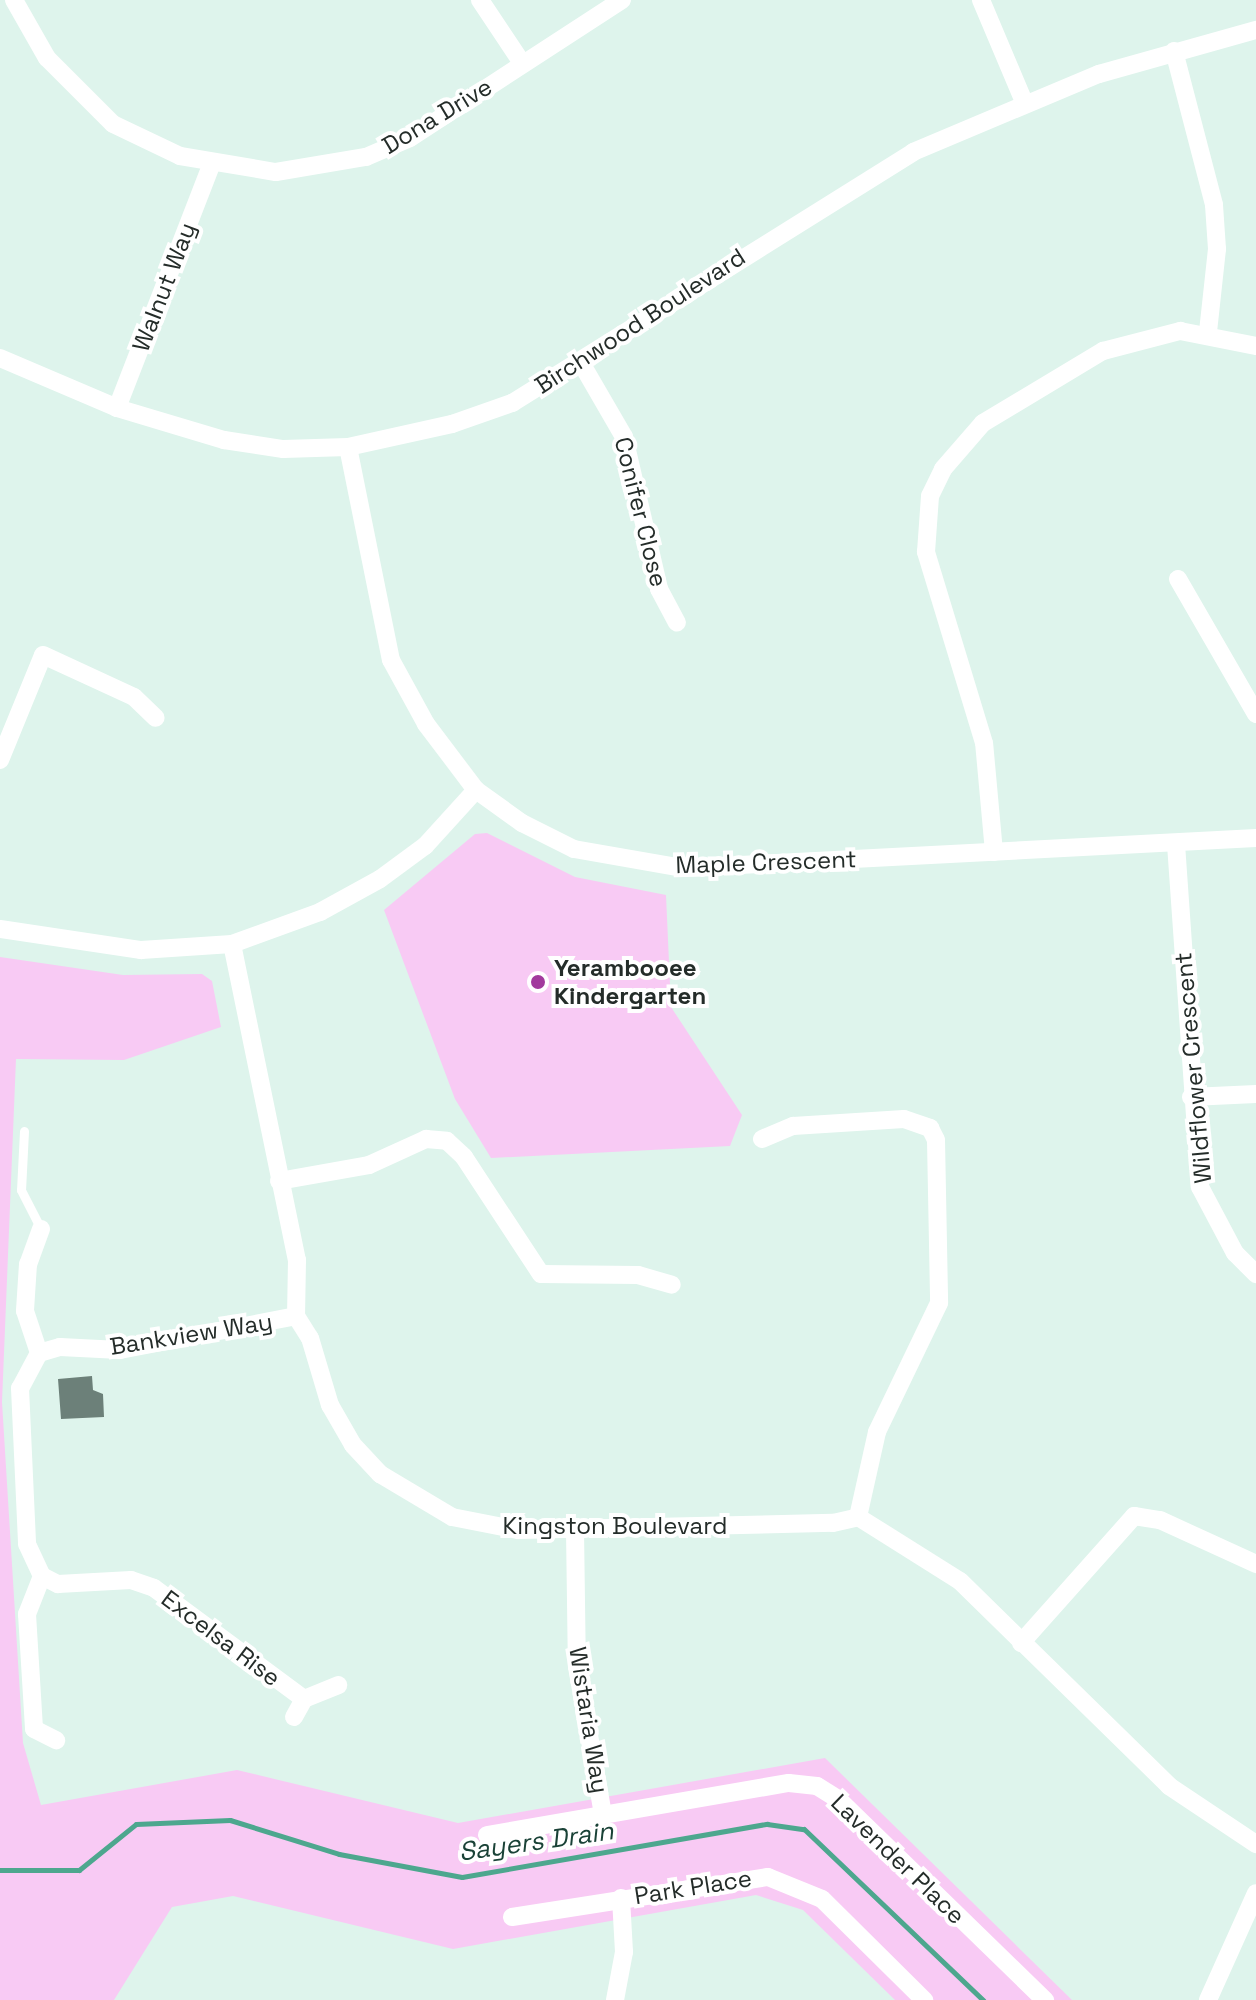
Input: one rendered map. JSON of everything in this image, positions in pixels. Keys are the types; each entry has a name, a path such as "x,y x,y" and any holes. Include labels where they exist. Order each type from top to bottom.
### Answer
{"street":[{"name":"Dona Drive","path":"14,0 47,58 95,108 147,143 211,166 276,172 366,157 410,138 622,0"},
{"path":"480,0 522,63"},
{"path":"981,0 1024,102"},
{"name":"Birchwood Boulevard","path":"0,358 117,408 224,440 283,449 348,447 452,424 512,403 825,203 913,152 1024,102 1174,51 1256,30"},
{"path":"1174,51 1214,205 1217,249 1208,332"},
{"name":"Walnut Way","path":"117,408 211,166"},
{"path":"994,852 984,743 926,552 930,496 956,448 983,423 1103,351 1152,336 1208,332 1256,346"},
{"name":"Conifer Close","path":"580,361 624,437 659,589 677,623"},
{"name":"Maple Crescent","path":"348,447 391,660 426,724 476,790 522,823 610,860 683,868 1256,838"},
{"path":"1178,579 1256,714"},
{"path":"0,760 43,655 134,697 156,718"},
{"path":"0,929 141,950 232,944 320,912 380,879 425,846 476,790"},
{"name":"Wildflower Crescent","path":"1176,844 1191,1097 1200,1187 1235,1253 1256,1274"},
{"name":"Kingston Boulevard","path":"232,944 297,1260 296,1316 310,1338 330,1405 353,1445 405,1494 478,1525 575,1530 833,1523 858,1517"},
{"path":"1191,1097 1256,1094"},
{"path":"762,1139 793,1126 904,1119 930,1128 936,1140 939,1303 877,1432 858,1517 960,1581 1169,1786 1256,1844"},
{"path":"279,1181 369,1165 426,1139 447,1141 464,1157 541,1274 638,1275 672,1285"},
{"path":"41,1229 28,1264 25,1311 39,1353 20,1388 27,1544 42,1576 27,1614 34,1729 56,1740"},
{"name":"Bankview Way","path":"39,1353 60,1347 120,1350 296,1316"},
{"path":"1021,1643 1134,1516 1160,1520 1256,1564"},
{"name":"Wistaria Way","path":"575,1530 577,1667 603,1814"},
{"name":"Excelsa Rise","path":"42,1576 58,1584 131,1580 154,1588 304,1699"},
{"name":"Excelsa Rise","path":"294,1717 304,1699 338,1685"},
{"name":"Lavender Place","path":"487,1835 789,1783 817,1786 838,1799 1045,2000"},
{"name":"Park Place","path":"512,1917 751,1875 787,1881 822,1899 924,2000"},
{"path":"1208,2000 1256,1893"},
{"path":"615,2000 624,1952 621,1898"}],"lane":[{"path":"24,1131 21,1190 41,1229"}],"shaded area":[{"path":"487,833 575,877 666,895 671,1007 742,1115 730,1146 491,1158 455,1099 384,910 475,834"},
{"path":"0,957 123,975 202,974 212,981 221,1027 124,1060 16,1059 2,1402 23,1743 41,1805 237,1770 458,1823 825,1758 1072,2000 895,2000 803,1910 756,1895 453,1949 233,1896 172,1907 114,2000 0,2000"}],"building":[{"path":"92,1376 93,1390 103,1394 104,1417 61,1419 58,1379"}],"waterway":[{"name":"Sayers Drain","path":"0,1870 79,1870 136,1824 230,1820 339,1854 462,1877 767,1824 804,1829 983,2000"}],"place":[{"name":"Yerambooee Kindergarten","path":"538,982"}]}
